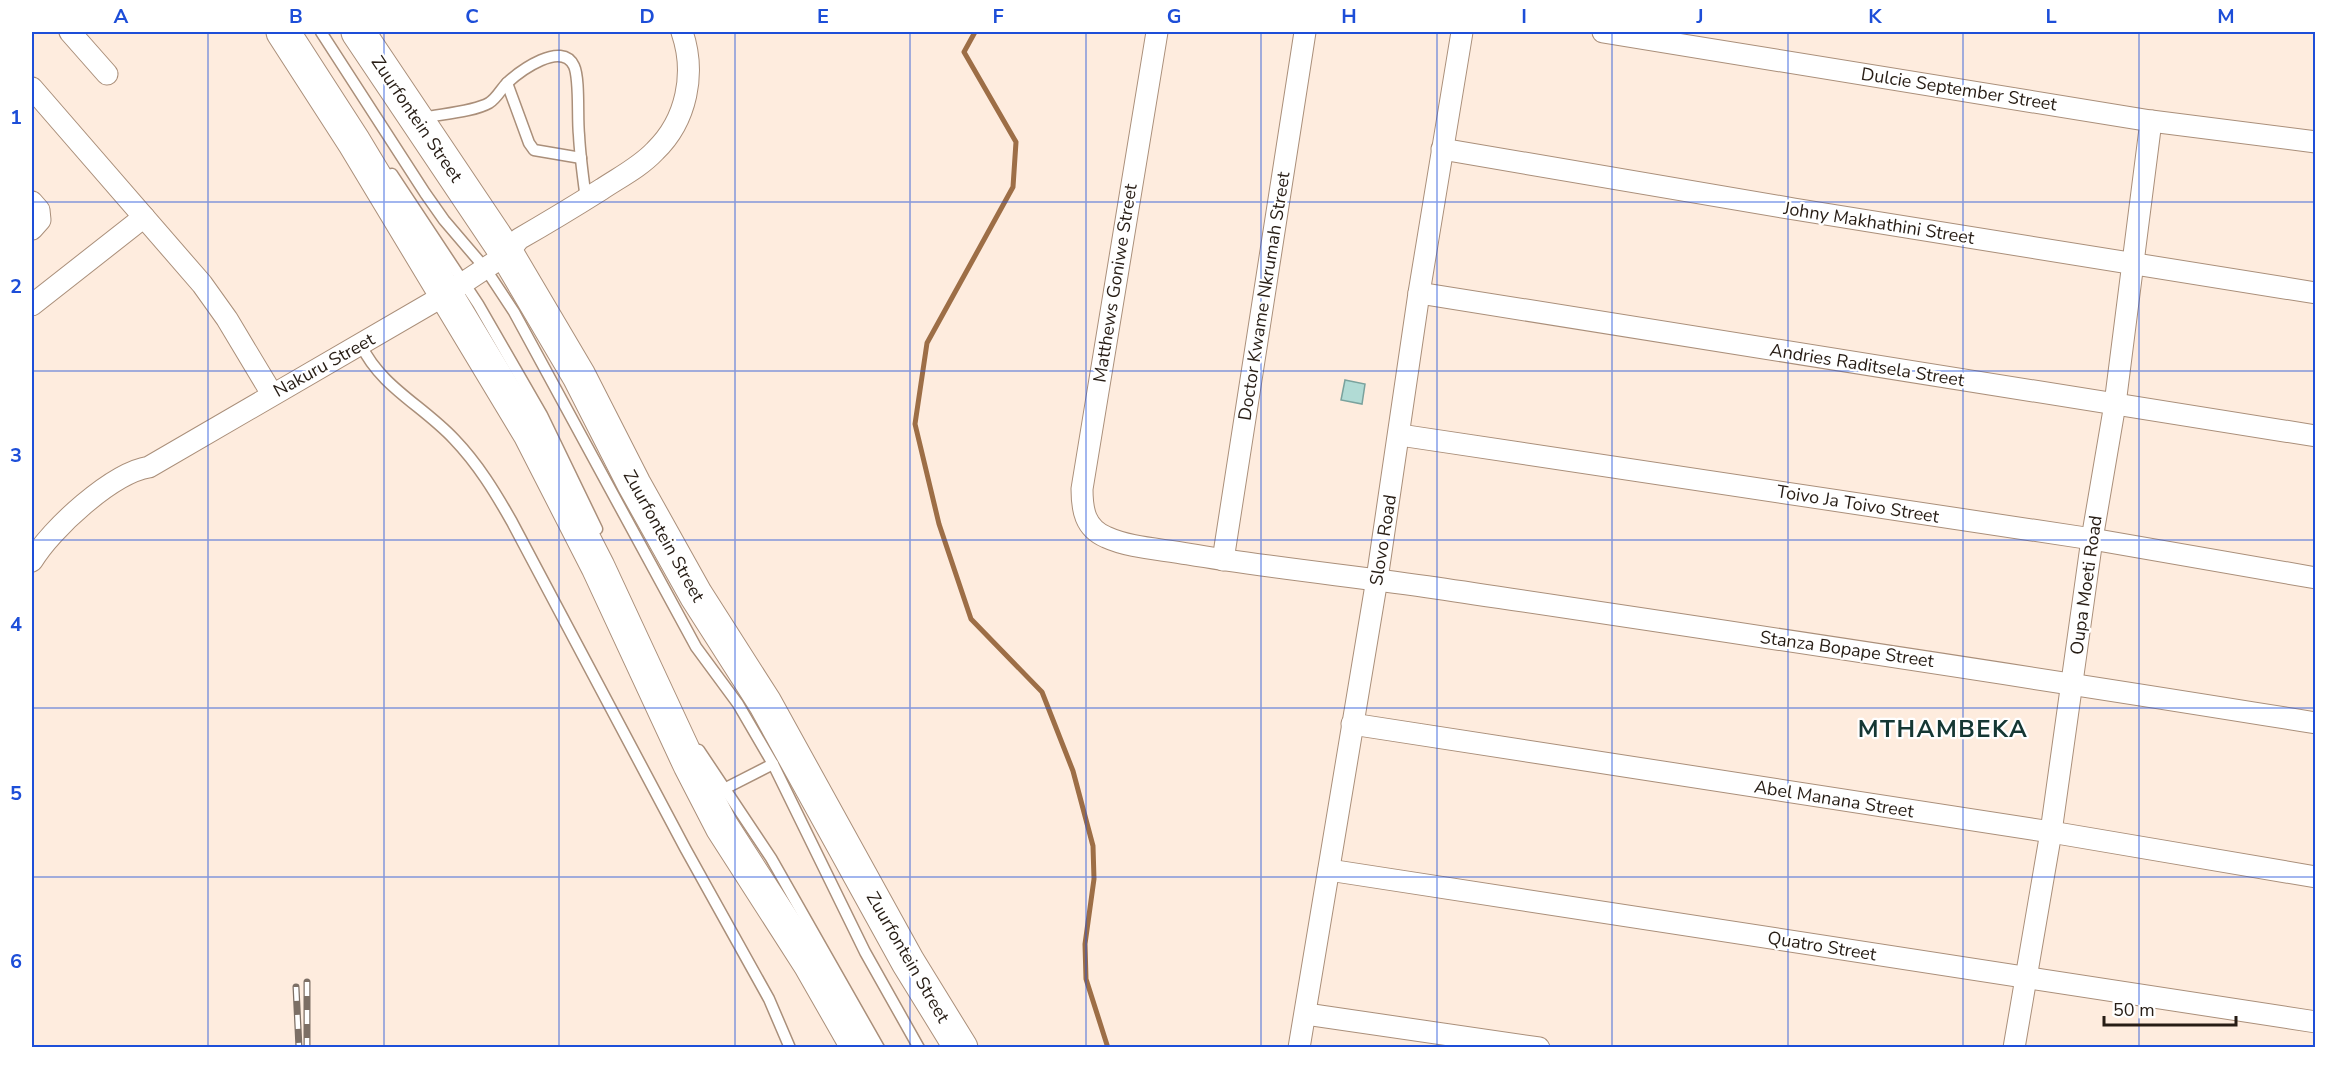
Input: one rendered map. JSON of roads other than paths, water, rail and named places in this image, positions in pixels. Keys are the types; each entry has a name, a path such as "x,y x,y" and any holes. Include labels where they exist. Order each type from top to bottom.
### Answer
{"main road":[{"path":"283,32 354,142 451,283 559,488 690,765 722,827 810,964 858,1047"},
{"name":"Zuurfontein Street","path":"358,32 417,119 497,252 579,376 634,484 696,595 765,703 908,962 961,1047"}],"street":[{"path":"70,32 106,74"},
{"name":"Nakuru Street","path":"268,389 361,345 497,252 637,167 655,152 669,136 687,97 689,75 682,32"},
{"name":"Matthews Goniwe Street","path":"1095,532 1085,519 1082,489 1157,32"},
{"name":"Doctor Kwame Nkrumah Street","path":"1223,560 1305,32"},
{"name":"Slovo Road","path":"1299,1047 1377,579 1400,435 1419,293 1462,32"},
{"name":"Dulcie September Street","path":"1603,32 2151,121 2316,142"},
{"path":"32,88 202,284 238,336 268,389"},
{"name":"Oupa Moeti Road","path":"2014,1047 2051,832 2092,539 2115,404 2151,121"},
{"name":"Johny Makhathini Street","path":"1442,149 2134,265 2316,293"},
{"path":"32,202 39,210 40,220 32,229"},
{"path":"32,305 144,217"},
{"name":"Nakuru Street","path":"32,561 67,520 89,501 136,469 149,467 268,389 451,283"},
{"name":"Andries Raditsela Street","path":"1419,293 2316,436"},
{"name":"Toivo Ja Toivo Street","path":"1400,435 2092,539 2316,578"},
{"name":"Stanza Bopape Street","path":"1095,532 1120,542 1223,560 1377,579 2071,683 2316,723"},
{"name":"Abel Manana Street","path":"1352,724 2051,832 2316,877"},
{"name":"Quatro Street","path":"1329,870 2316,1022"},
{"path":"1306,1014 1539,1047"}],"lane":[{"path":"321,32 431,202 497,252 533,344 696,647 738,704 773,764 865,952 919,1047"},
{"path":"417,119 486,104 495,98 507,83 543,59 557,55 570,60 576,76 586,199"},
{"path":"507,83 529,143 534,150 581,158"},
{"path":"385,163 451,283 542,415 600,537"},
{"path":"361,345 369,362 381,377 428,414 455,439 485,474 685,848 769,999 790,1047"},
{"path":"692,738 771,858 879,1047"},
{"path":"726,788 773,764"}],"waterway":[{"path":"975,32 964,52 1016,142 1013,187 927,343 915,424 939,524 971,619 1042,692 1073,771 1093,846 1094,879 1085,944 1086,979 1108,1048"}],"railway":[{"path":"307,982 307,1048"},
{"path":"296,987 299,1048"}],"district":[{"name":"MTHAMBEKA","path":"1943,729"}]}
